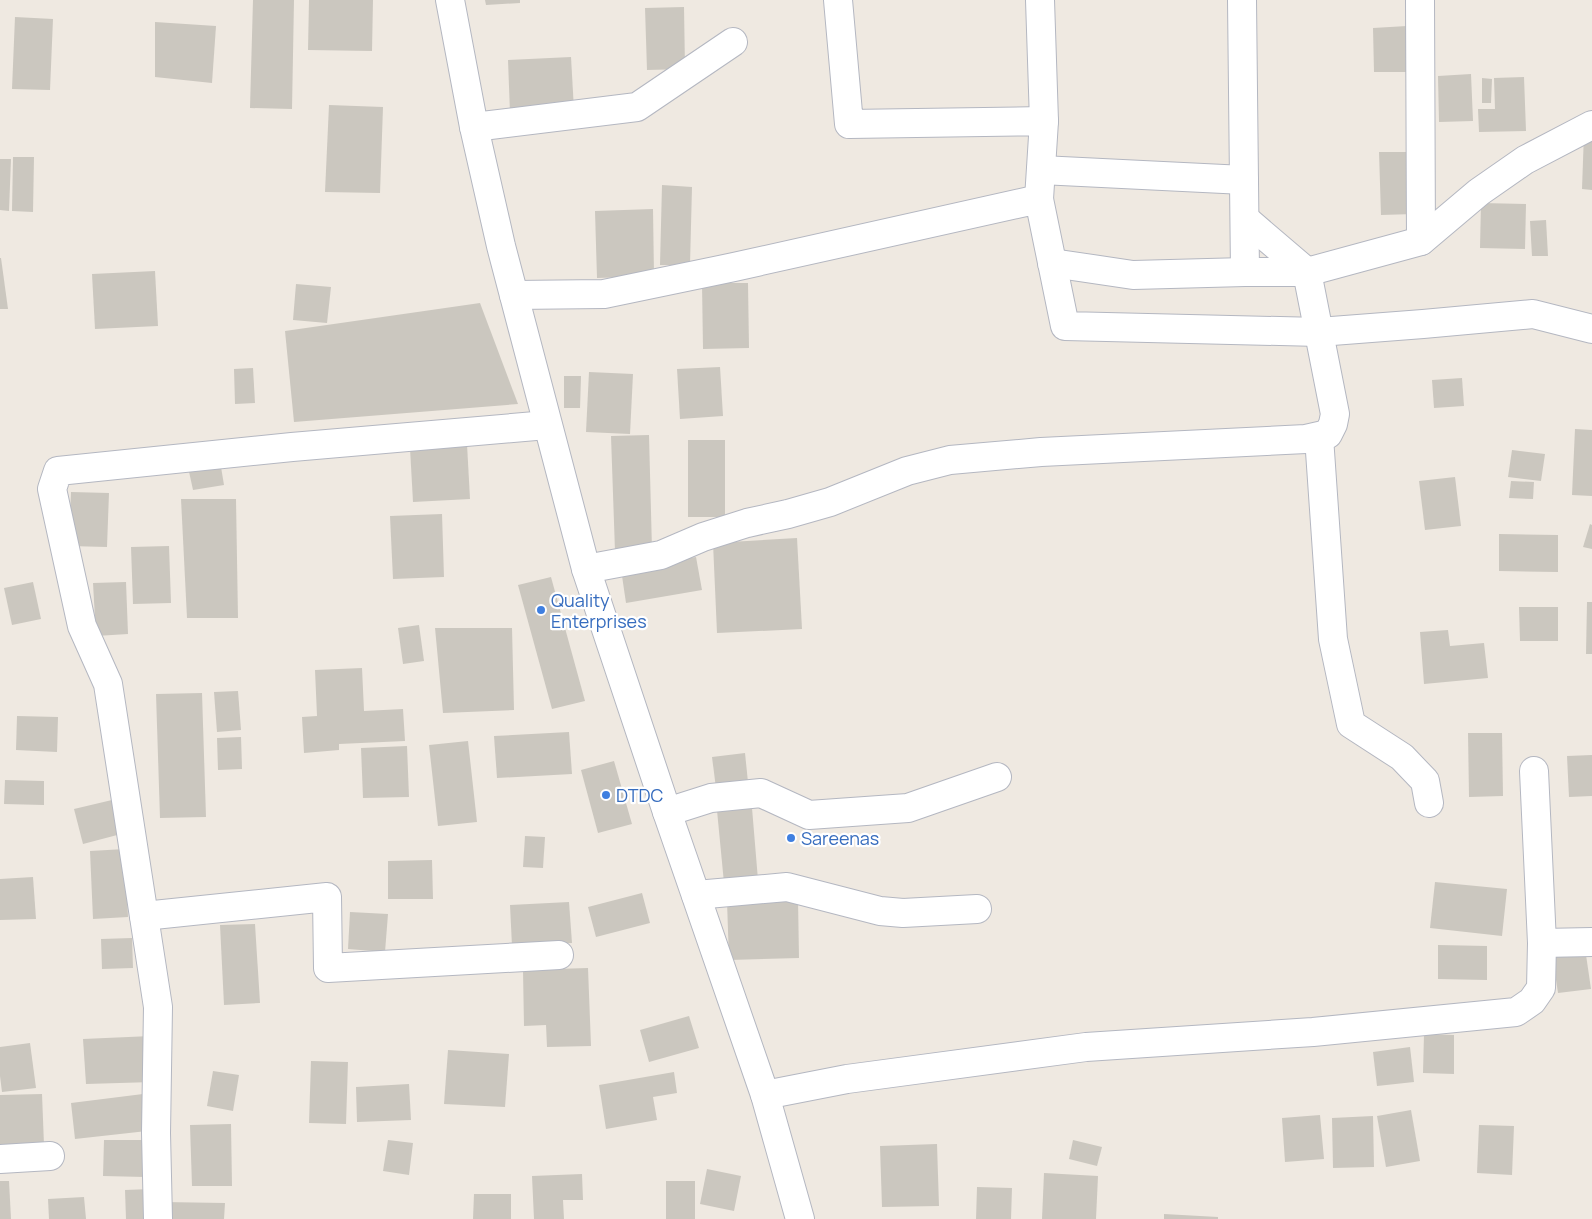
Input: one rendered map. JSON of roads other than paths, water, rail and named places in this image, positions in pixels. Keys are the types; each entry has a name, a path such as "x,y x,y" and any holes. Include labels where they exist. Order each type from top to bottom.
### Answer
{"street":[{"path":"450,0 474,127 501,246 586,569 765,1095 800,1219"},
{"path":"838,0 849,124 1044,121"},
{"path":"1040,0 1044,121 1039,199 1065,326 1319,332 1533,314 1592,329"},
{"path":"1242,0 1246,272"},
{"path":"1420,0 1422,241"},
{"path":"474,127 637,107 733,42"},
{"path":"1052,263 1133,275 1307,272 1422,241 1479,192 1525,160 1592,125"},
{"path":"1041,170 1244,180"},
{"path":"514,295 604,294 1039,199"},
{"path":"586,569 661,555 703,537 747,523 830,502 906,471 950,460 1041,452 1306,439 1328,434 1334,424 1335,414 1307,272 1245,219"},
{"path":"158,1219 156,1133 158,1007 108,684 82,626 52,488 58,471 292,447 547,425"},
{"path":"1319,437 1334,640 1351,724 1402,757 1425,781 1429,803"},
{"path":"765,1095 848,1079 1086,1047 1313,1032 1516,1012 1532,1002 1541,988 1542,943 1534,771"},
{"path":"668,812 711,798 761,793 809,815 908,808 997,777"},
{"path":"696,894 787,887 880,911 902,913 978,909"},
{"path":"144,916 327,897 328,968 559,955"},
{"path":"1542,943 1592,942"},
{"path":"0,1159 50,1156"}],"place":[{"name":"Quality Enterprises","path":"541,610"},
{"name":"DTDC","path":"606,795"},
{"name":"Sareenas","path":"791,838"}]}
